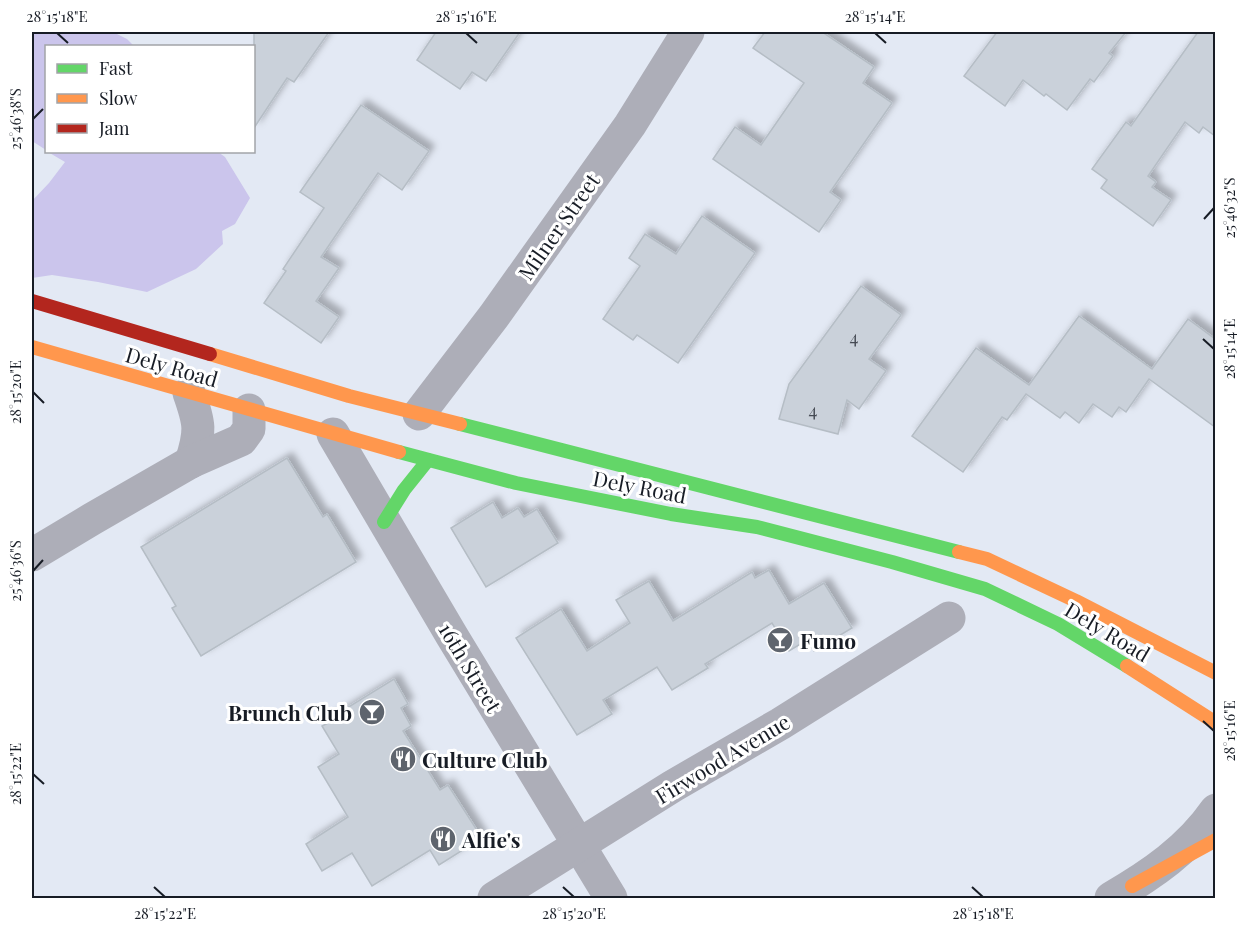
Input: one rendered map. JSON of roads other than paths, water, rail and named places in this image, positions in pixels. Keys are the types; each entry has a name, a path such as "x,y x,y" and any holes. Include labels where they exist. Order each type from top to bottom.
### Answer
{"main road":[{"name":"Dely Road","path":"32,301 349,396 987,559 1076,601 1215,673"},
{"name":"Dely Road","path":"32,347 249,410 325,424 428,460 516,483 671,514 757,527 986,589 1058,624 1215,723"},
{"path":"186,347 274,387"},
{"path":"384,522 408,482 428,460"},
{"path":"1122,892 1215,840"}],"street":[{"name":"Milner Street","path":"419,414 494,316 630,125 688,32"},
{"path":"189,393 198,418 198,438 191,462"},
{"path":"32,555 191,462 241,440 249,429 249,410"},
{"name":"16th Street","path":"325,424 611,898"},
{"name":"Firwood Avenue","path":"494,898 673,786 790,718 949,618"},
{"path":"1122,892 1176,854 1215,810"}],"place":[{"name":"Fumo","path":"780,640"},
{"name":"Brunch Club","path":"372,712"},
{"name":"Culture Club","path":"403,759"},
{"name":"Alfie's","path":"443,839"}]}
